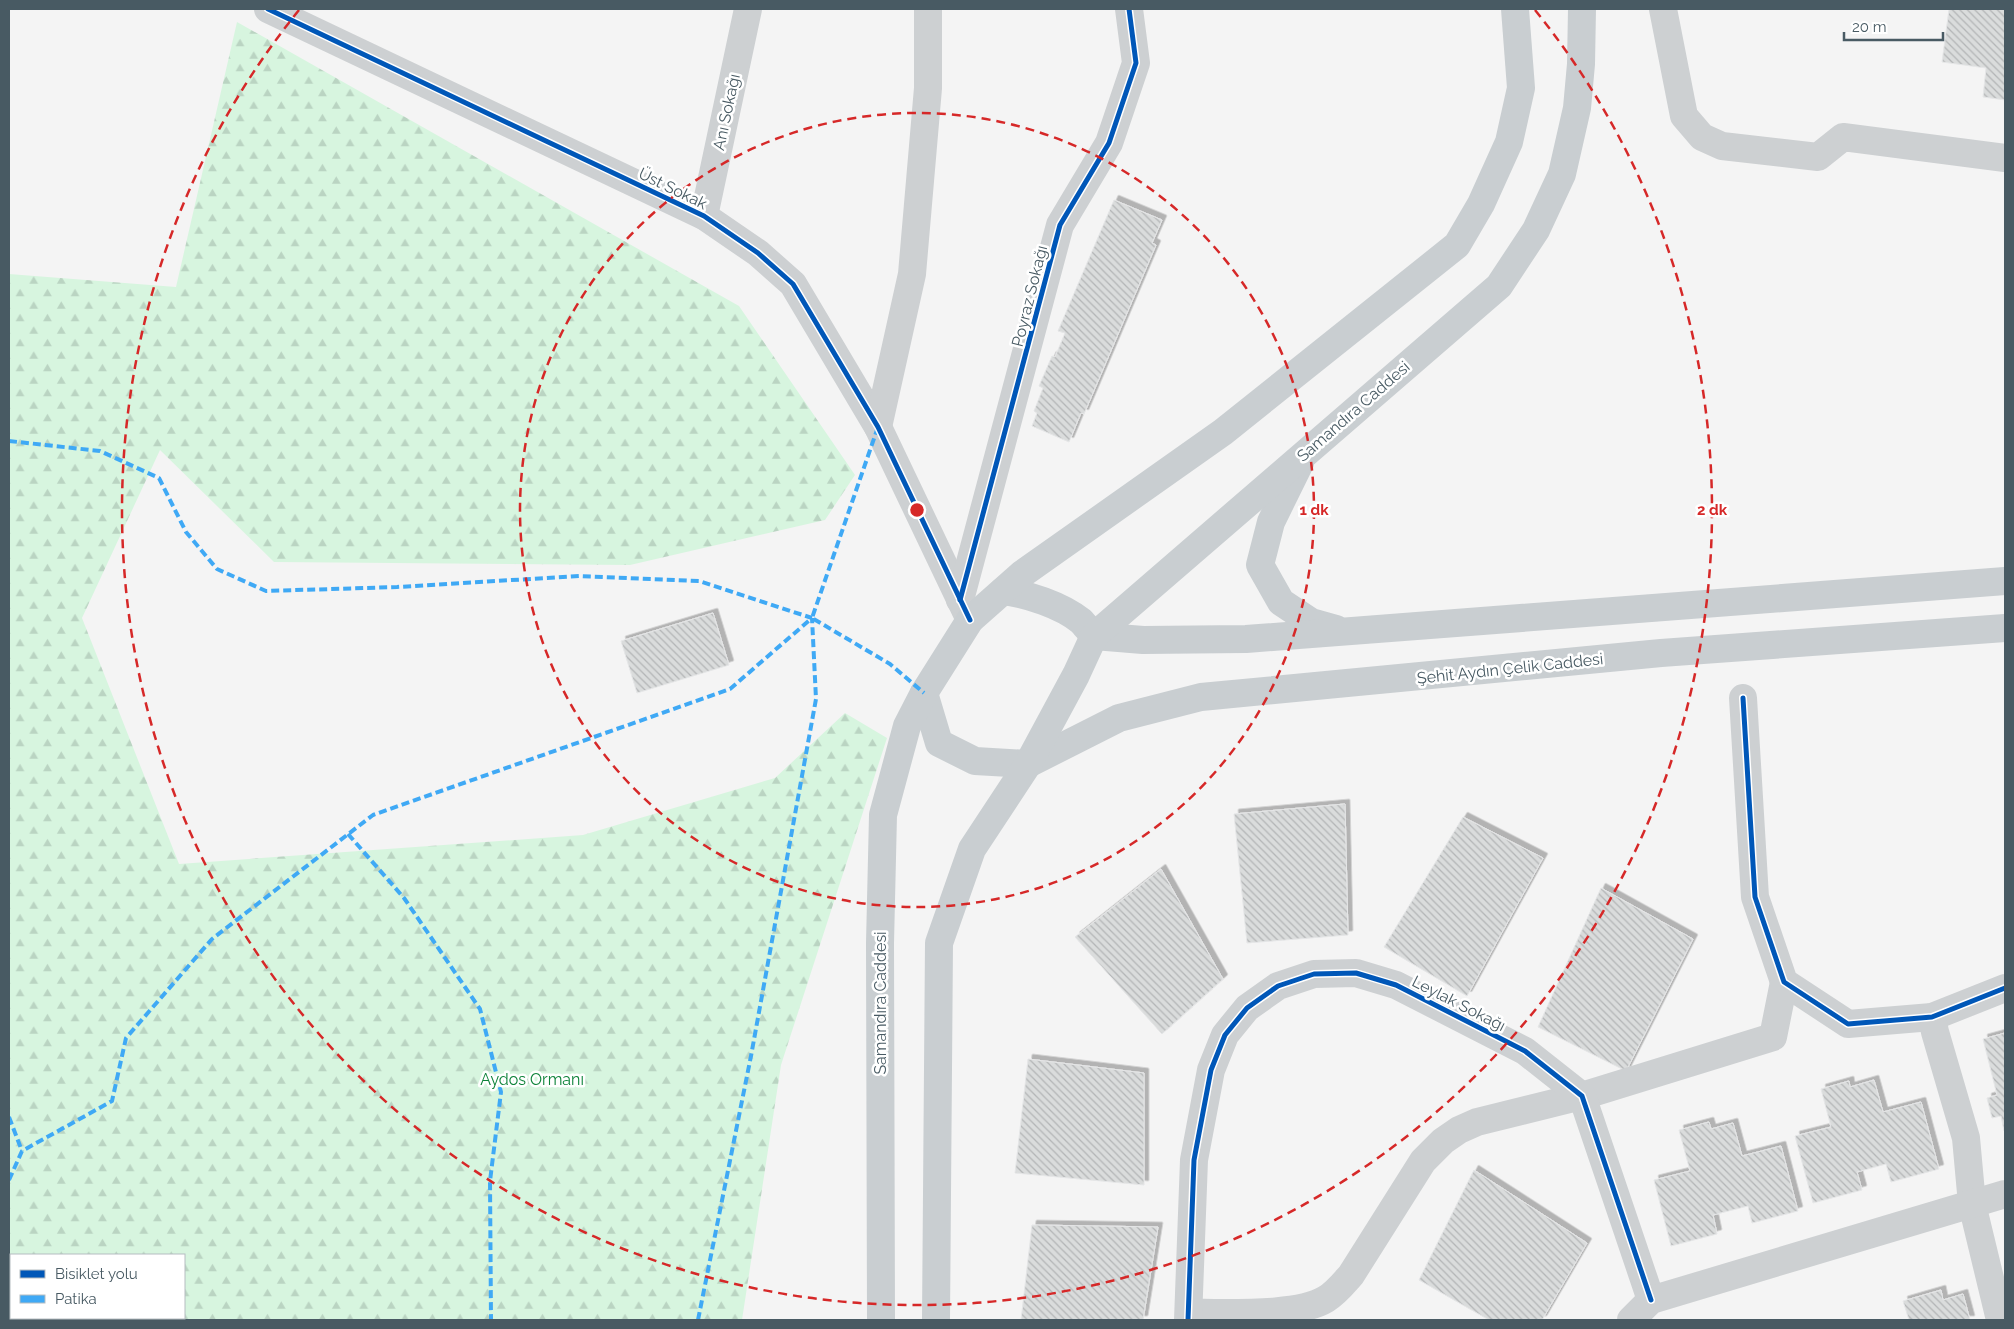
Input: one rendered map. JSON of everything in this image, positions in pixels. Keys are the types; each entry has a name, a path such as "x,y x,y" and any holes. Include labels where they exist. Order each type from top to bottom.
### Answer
{"main road":[{"name":"Samandıra Caddesi","path":"881,1320 880,944 883,815 907,726 965,610 1003,591 1022,574 1222,432 1456,244 1481,204 1510,142 1520,88 1515,9"},
{"name":"Samandıra Caddesi","path":"936,1320 939,943 972,849 1028,764 1076,675 1094,636 1499,286 1536,230 1562,174 1577,108 1582,64 1582,9"},
{"path":"1307,451 1271,522 1260,565 1281,602 1311,622 1346,632"},
{"path":"1003,591 1025,594 1053,606 1080,621 1094,636 1143,640 1246,639 2005,581"},
{"name":"Şehit Aydın Çelik Caddesi","path":"1028,764 1119,718 1201,697 1661,653 2005,628"},
{"path":"924,693 939,743 975,761 1028,764"}],"street":[{"name":"Üst Sokak","path":"268,9 704,216 758,253 792,284 878,427 965,610"},
{"name":"Anı Sokağı","path":"704,216 748,9"},
{"path":"878,427 912,274 928,88 928,9"},
{"name":"Poyraz Sokağı","path":"965,610 1060,225 1109,143 1136,63 1129,9"},
{"path":"1663,9 1684,116 1702,137 1716,144 1818,157 1843,137 2005,158"},
{"path":"1188,1316 1292,1310 1309,1306 1325,1299 1339,1289 1351,1275 1423,1161 1443,1141 1459,1130 1477,1122 1582,1096 1773,1036 1784,982 1755,898 1743,698"},
{"name":"Leylak Sokağı","path":"1188,1316 1194,1160 1211,1070 1225,1035 1247,1008 1278,986 1314,974 1356,972 1396,985 1525,1051 1582,1096"},
{"path":"1784,982 1848,1024 1932,1017 2005,988"},
{"path":"1932,1017 1966,1138 1972,1204 2000,1320"},
{"path":"1582,1096 1651,1300"},
{"path":"1632,1320 1651,1300 2005,1194"}],"green space":[{"name":"Aydos Ormanı","path":"237,22 739,306 855,475 825,520 630,565 274,562 160,450 82,618 179,864 583,835 775,778 845,713 887,738 781,1065 742,1320 9,1320 9,274 176,287"}],"building":[{"path":"1949,9 2005,9 2005,100 1983,97 1986,68 1942,62"},
{"path":"1114,200 1162,220 1152,243 1156,245 1084,414 1081,413 1069,442 1032,426 1037,413 1034,411 1043,388 1039,386 1052,356 1055,357 1065,333 1058,331"},
{"path":"713,613 729,665 637,693 621,641"},
{"path":"1345,804 1348,935 1247,943 1234,814"},
{"path":"1463,817 1543,858 1467,996 1384,947"},
{"path":"1161,869 1223,979 1162,1034 1075,937"},
{"path":"1601,888 1693,939 1626,1071 1538,1027"},
{"path":"2005,1033 2004,1131 2001,1116 1992,1118 1987,1098 1997,1095 1983,1039"},
{"path":"1028,1059 1144,1073 1144,1185 1015,1173"},
{"path":"1874,1080 1883,1112 1921,1102 1939,1169 1891,1182 1886,1164 1857,1172 1862,1190 1813,1203 1795,1136 1831,1127 1821,1089 1849,1081 1850,1087"},
{"path":"1709,1122 1711,1129 1733,1123 1742,1156 1781,1146 1798,1211 1752,1223 1748,1206 1713,1215 1717,1234 1671,1246 1654,1180 1690,1171 1679,1130"},
{"path":"1474,1170 1587,1243 1542,1320 1489,1320 1419,1280"},
{"path":"1032,1225 1158,1227 1143,1320 1021,1320"},
{"path":"1941,1290 1943,1300 1963,1294 1970,1320 1909,1320 1903,1301"}],"marked path":[{"path":"878,427 812,618 890,664 924,693"},
{"path":"9,441 100,451 159,478 186,532 217,569 266,591 397,587 579,576 699,581 812,618"},
{"path":"9,1180 22,1151 112,1101 126,1038 212,939 373,815 730,689 812,618"},
{"path":"698,1320 751,1056 816,699 812,618"},
{"path":"348,834 404,898 480,1009 501,1092 490,1181 491,1320"},
{"path":"9,1117 22,1151"},
{"path":"44,1319 51,1320"}],"cycle path":[{"path":"268,9 704,216 758,253 793,284 878,427 970,620"},
{"path":"960,600 1060,225 1109,143 1136,63 1129,9"},
{"path":"1743,698 1755,897 1784,982 1848,1024 1932,1017 2005,988"},
{"path":"1188,1320 1194,1160 1211,1070 1225,1035 1247,1008 1278,986 1314,974 1356,973 1396,985 1525,1051 1582,1096 1651,1300"}]}
